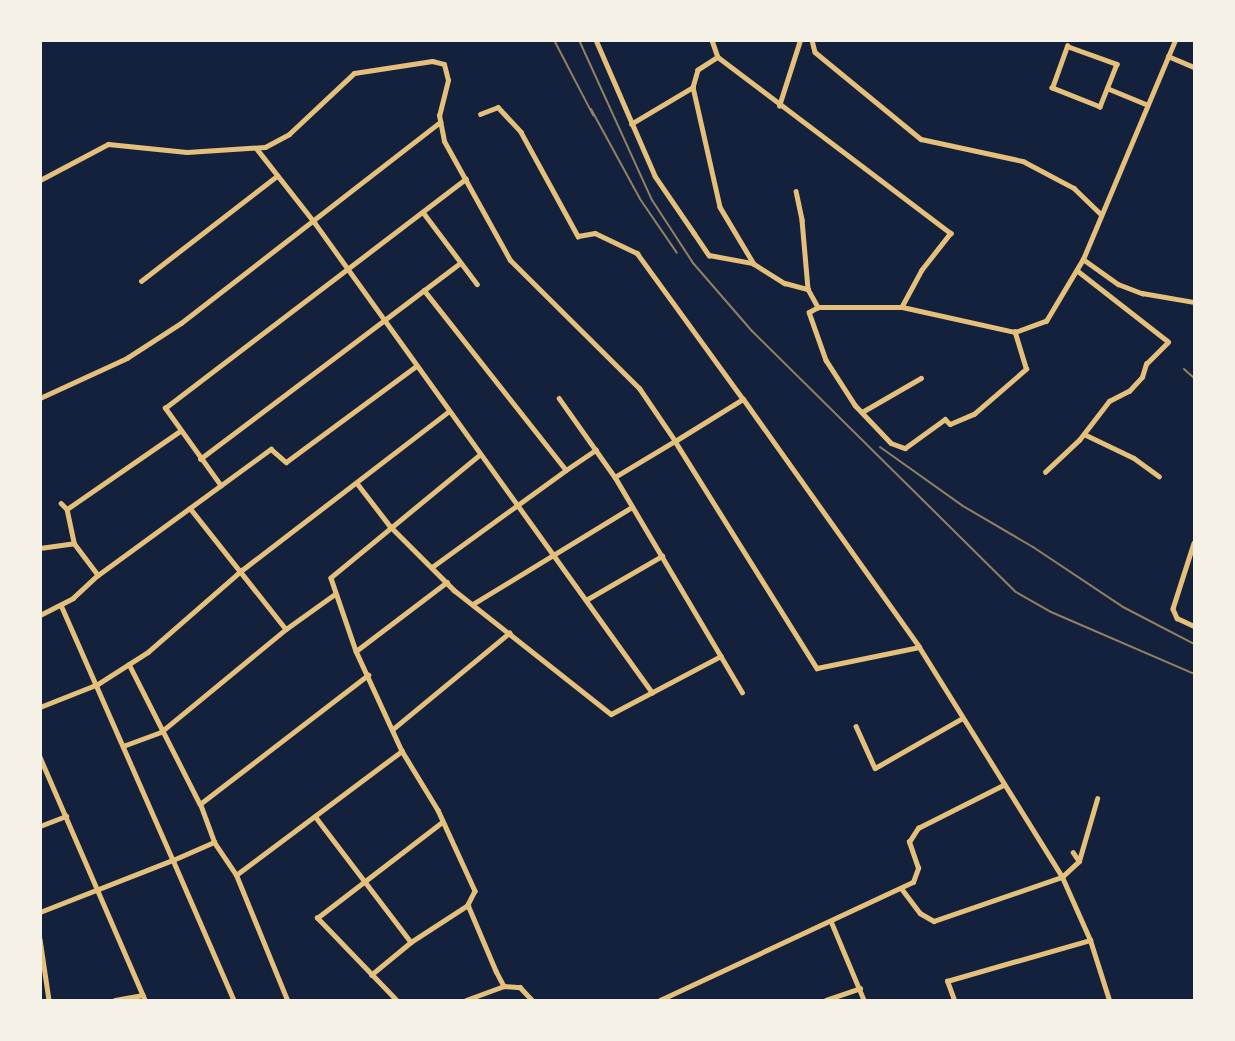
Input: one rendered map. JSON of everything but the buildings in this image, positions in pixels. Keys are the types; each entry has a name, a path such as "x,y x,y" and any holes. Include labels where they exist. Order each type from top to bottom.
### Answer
{"street":[{"path":"596,40 655,176 710,255 741,258 785,283 808,289"},
{"path":"712,40 718,57 779,106 951,233 922,270 902,307"},
{"path":"779,106 800,40"},
{"path":"812,40 815,52 921,139 1023,161 1074,188 1101,214"},
{"path":"1015,332 1026,369 974,414 950,424 945,419 905,448 891,443 862,412 826,360 809,312 818,307 902,307 1015,332 1037,326 1054,314 1083,259 1175,40"},
{"path":"1067,46 1117,64 1107,88 1100,107 1052,88 1067,46"},
{"path":"1168,56 1194,67"},
{"path":"718,57 698,70 693,87 720,207 754,264"},
{"path":"40,180 108,144 187,152 257,150 286,137 341,81 358,72 437,62 447,69 446,92 440,122 446,147 517,268 639,388 675,441 812,665 822,669 919,647"},
{"path":"632,124 693,87"},
{"path":"1107,88 1148,105"},
{"path":"480,114 498,107 521,132 578,236 583,238 595,233 637,253 743,399 919,647 961,719 1062,878 1090,940 1109,1000"},
{"path":"40,398 138,352 315,223 440,122"},
{"path":"257,150 315,223 415,367 652,692"},
{"path":"141,281 277,176"},
{"path":"221,486 165,408 466,179"},
{"path":"796,191 802,220 808,289 818,307"},
{"path":"423,212 459,264 477,284"},
{"path":"1083,259 1118,284 1142,293 1194,302"},
{"path":"200,459 459,264"},
{"path":"1045,472 1083,434 1109,401 1129,391 1142,377 1146,364 1168,342 1077,272"},
{"path":"424,290 566,470"},
{"path":"40,615 61,605 98,575 270,449 286,462 415,367"},
{"path":"862,412 921,378"},
{"path":"559,398 615,477 742,692"},
{"path":"615,477 743,399"},
{"path":"40,707 98,684 129,664 242,570 448,412"},
{"path":"67,509 180,431"},
{"path":"1083,434 1134,458 1159,476"},
{"path":"432,567 517,504 596,450"},
{"path":"371,975 411,942 468,904 475,891 441,822 438,810 402,751 356,651 331,578 390,526 480,455"},
{"path":"357,483 390,526 447,582 611,714 721,656"},
{"path":"61,503 67,509 74,543 98,575"},
{"path":"473,604 632,507"},
{"path":"190,508 242,570 286,628"},
{"path":"40,548 74,543"},
{"path":"1194,543 1173,609 1177,618 1194,626"},
{"path":"586,600 662,556"},
{"path":"356,651 447,582"},
{"path":"123,746 161,732 286,628 335,594"},
{"path":"61,605 98,684 234,1000"},
{"path":"393,729 508,633"},
{"path":"129,664 161,732 200,804 213,839 236,875 287,1000"},
{"path":"200,804 368,675"},
{"path":"856,726 875,768 961,719"},
{"path":"236,875 402,751"},
{"path":"40,757 144,998 115,1000"},
{"path":"660,1000 902,889 918,876 909,842 918,828 1003,785"},
{"path":"902,889 920,913 933,921 1062,878 1079,861 1097,799"},
{"path":"40,826 66,816"},
{"path":"315,816 411,942"},
{"path":"396,1000 317,918 441,822"},
{"path":"40,912 173,860 213,839"},
{"path":"1073,852 1079,861"},
{"path":"468,904 504,986"},
{"path":"831,921 864,1000"},
{"path":"40,939 49,1000"},
{"path":"954,1000 947,981 1090,940"},
{"path":"466,1000 504,986 520,987 532,1000"},
{"path":"826,1000 860,988"}],"railway":[{"path":"554,40 593,115"},
{"path":"579,40 652,200 693,263 752,331 1016,592 1051,612 1194,674"},
{"path":"591,109 640,199 677,253"},
{"path":"1184,369 1194,378"},
{"path":"880,447 963,506 1033,547 1123,607 1194,644"}]}
